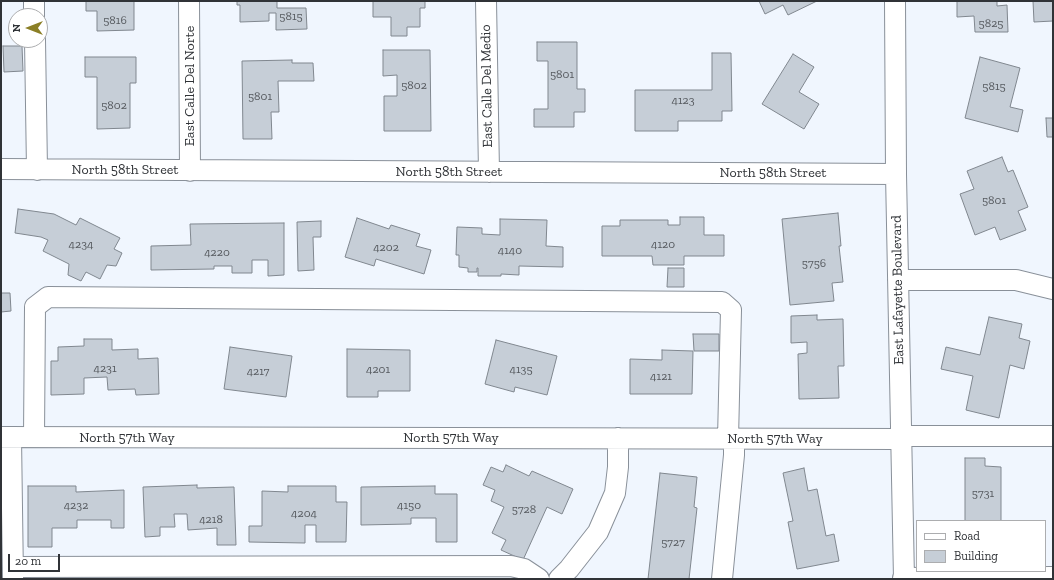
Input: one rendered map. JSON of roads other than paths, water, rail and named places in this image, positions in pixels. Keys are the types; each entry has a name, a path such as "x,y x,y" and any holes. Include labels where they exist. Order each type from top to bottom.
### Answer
{"street":[{"name":"East Calle Del Norte","path":"189,1 190,171"},
{"name":"East Calle Del Medio","path":"486,1 489,172"},
{"name":"East Lafayette Boulevard","path":"895,1 896,174 904,578"},
{"path":"35,48 37,170"},
{"name":"North 58th Street","path":"1,169 896,174"},
{"path":"898,280 1016,280 1053,289"},
{"path":"34,437 35,307 48,297 722,302 731,310 731,439 734,455 722,579"},
{"name":"North 57th Way","path":"6,437 731,439 1053,436"},
{"path":"6,437 13,573 511,566 524,569 539,579"},
{"path":"559,579 569,569 598,532 615,493 618,467 618,438"},
{"path":"904,578 1053,577"}]}
